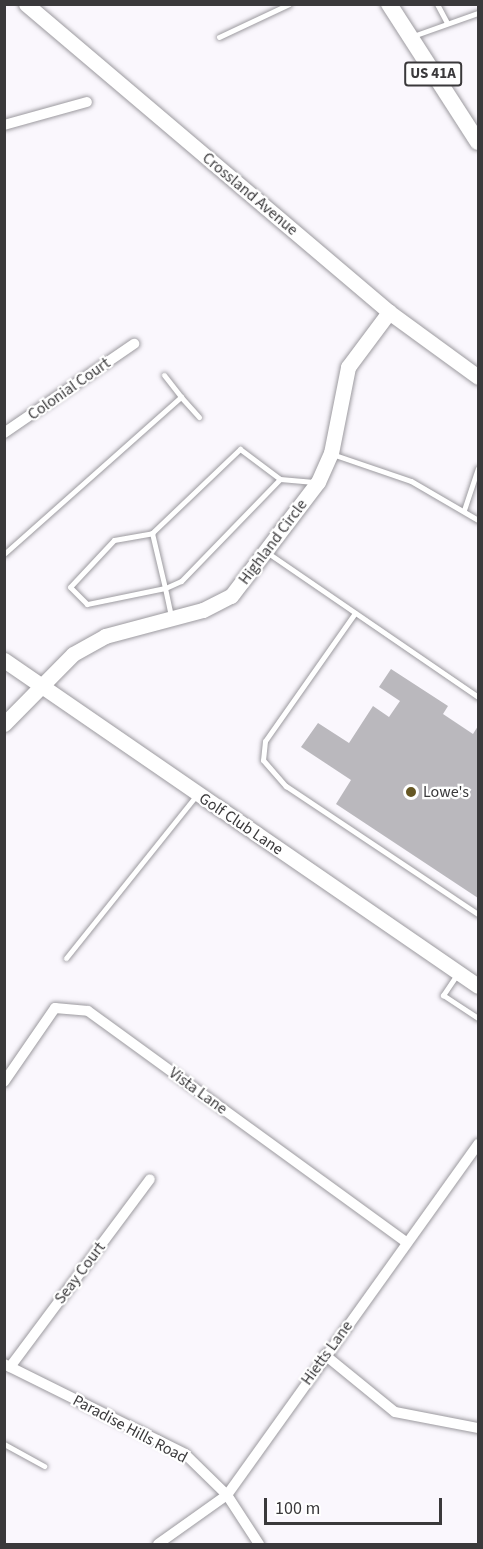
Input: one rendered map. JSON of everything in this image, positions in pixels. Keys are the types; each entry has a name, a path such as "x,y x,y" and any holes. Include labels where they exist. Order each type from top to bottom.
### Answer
{"main road":[{"name":"US 41A","path":"389,4 478,142"}],"street":[{"name":"Crossland Avenue","path":"26,4 389,312 478,377"},
{"path":"4,125 87,102"},
{"name":"Highland Circle","path":"4,724 37,686 73,654 105,636 172,618 231,596 268,553 318,482 331,453 348,367 389,312"},
{"name":"Colonial Court","path":"4,434 134,344"},
{"name":"Golf Club Lane","path":"4,660 37,686 478,986"},
{"name":"Vista Lane","path":"4,1082 55,1008 88,1011 407,1243"},
{"name":"Hietts Lane","path":"158,1545 227,1496 325,1355 478,1144"},
{"name":"Seay Court","path":"7,1366 150,1179"},
{"path":"325,1355 395,1412 478,1428"},
{"name":"Paradise Hills Road","path":"7,1366 185,1454 227,1496 259,1545"}],"lane":[{"path":"219,37 289,4"},
{"path":"437,4 447,23"},
{"path":"409,38 478,13 478,4"},
{"path":"164,375 199,417"},
{"path":"4,554 181,397"},
{"path":"280,479 226,539 181,581 165,588 87,604 70,587 114,540 152,533 240,449 280,479 318,482"},
{"path":"331,453 411,481 478,520"},
{"path":"464,510 478,468"},
{"path":"152,533 172,618"},
{"path":"268,553 478,697"},
{"path":"355,613 265,741 263,760 286,786 478,914"},
{"path":"66,958 197,795"},
{"path":"459,972 443,995 478,1018"},
{"path":"4,1444 44,1466"}],"building":[{"name":"Lowe's","path":"391,669 448,706 443,714 473,734 478,726 478,898 336,804 351,780 301,747 318,723 349,743 373,706 389,717 400,701 379,687"}],"place":[{"name":"Lowe's","path":"411,792"}]}
